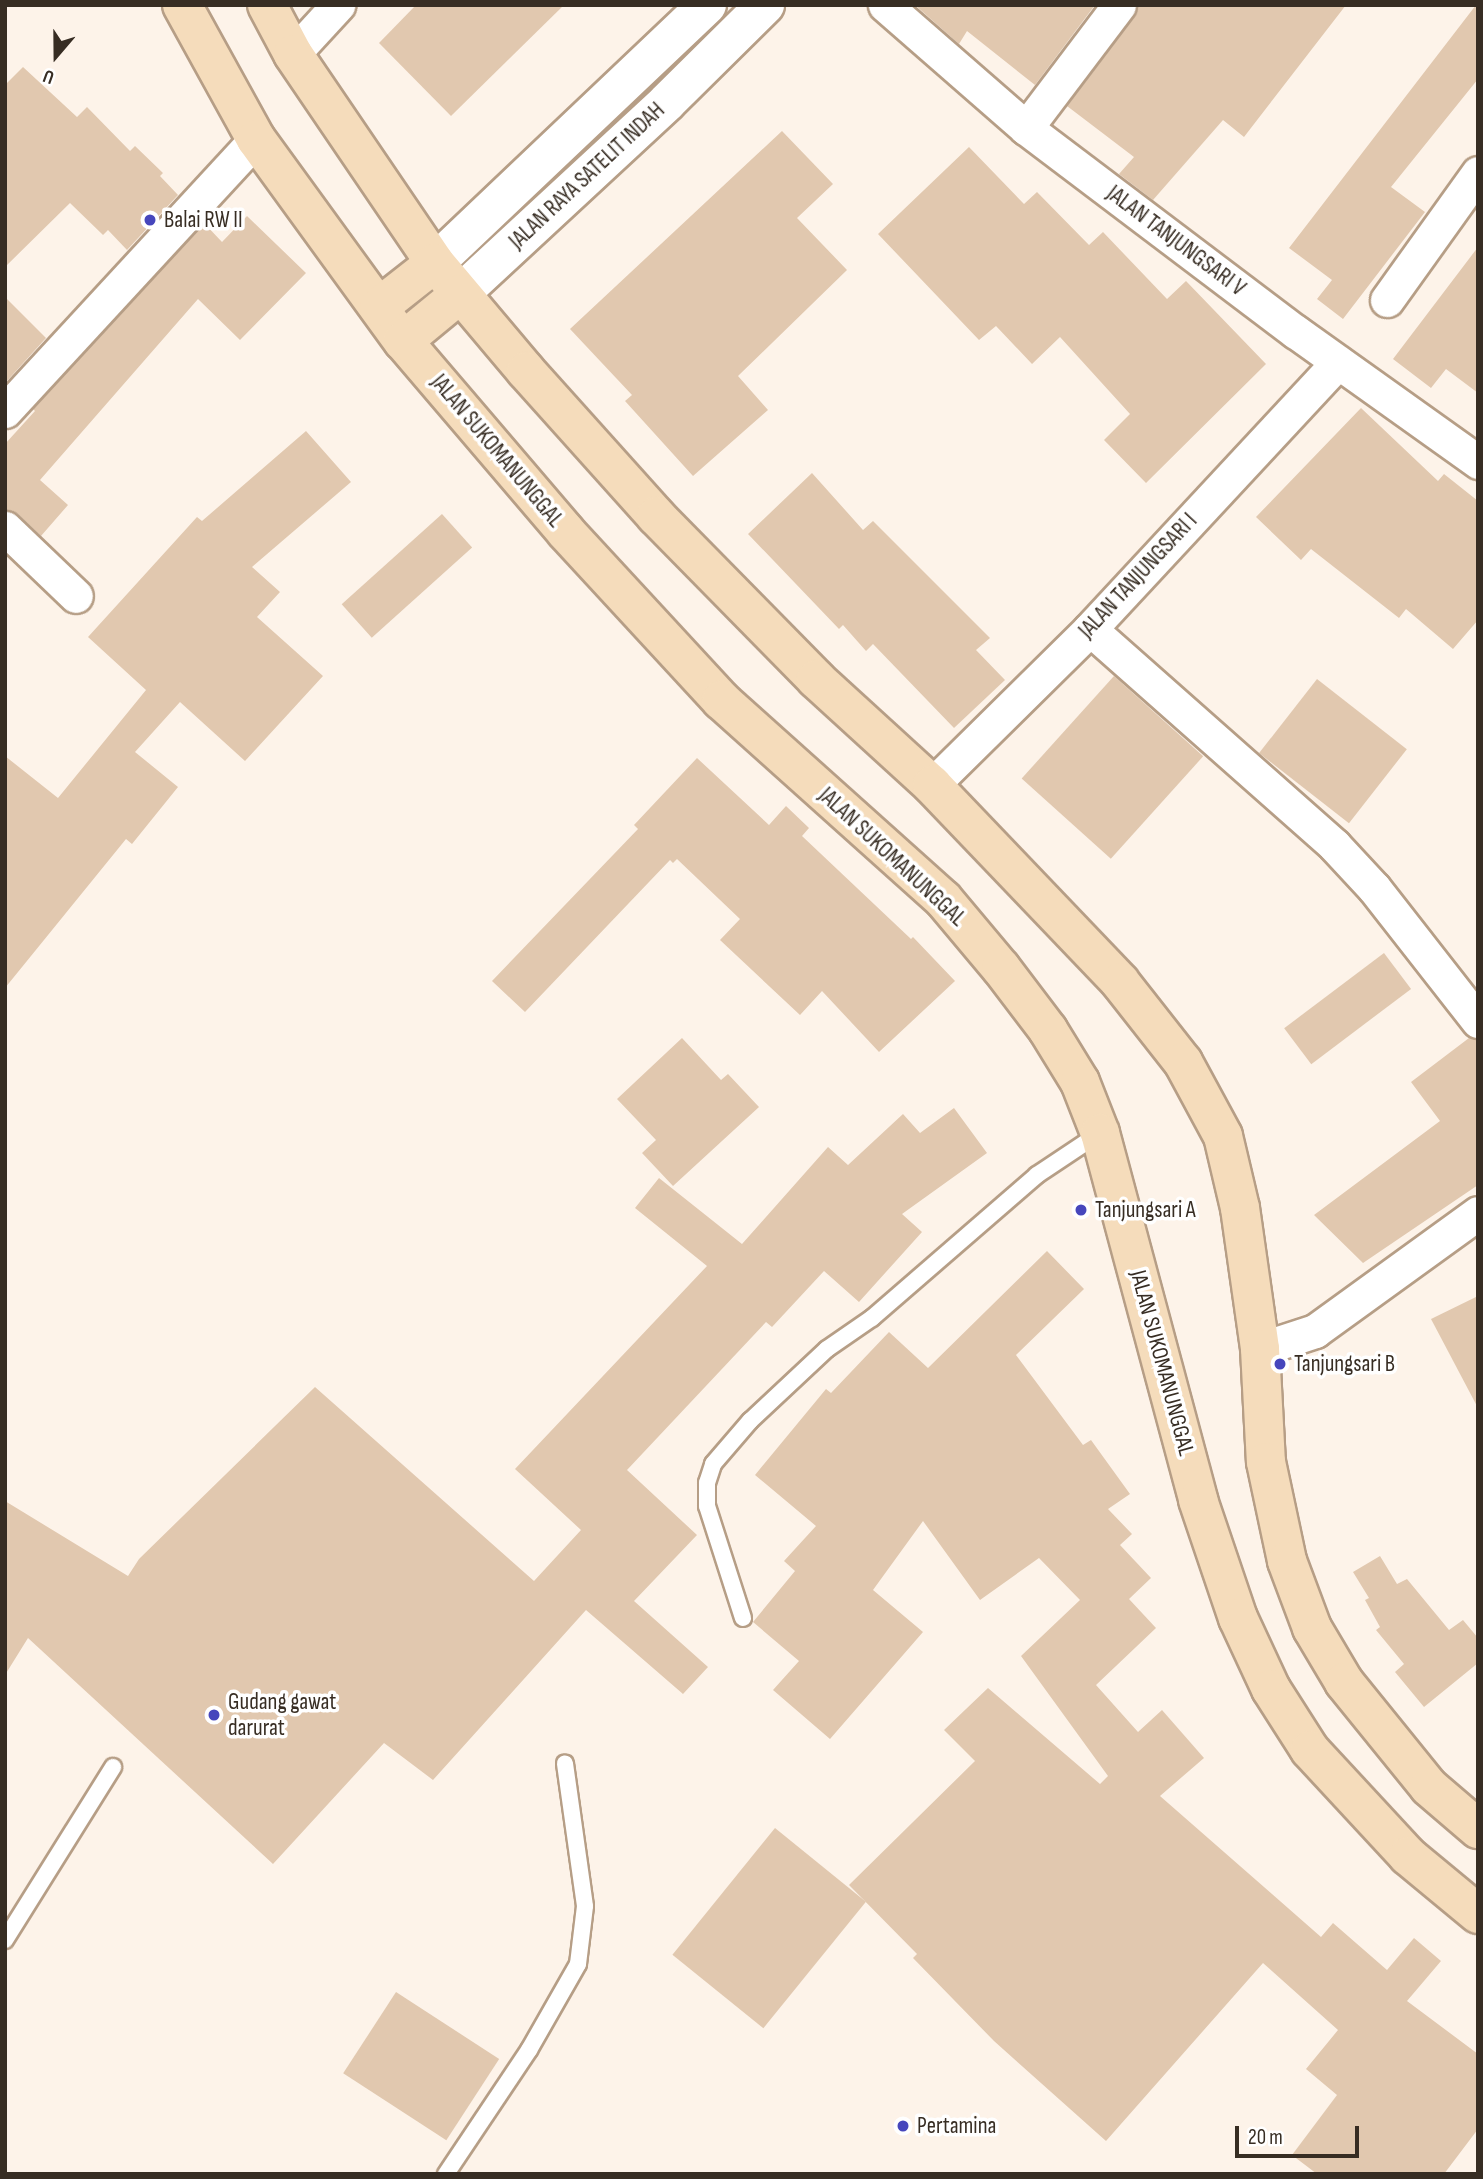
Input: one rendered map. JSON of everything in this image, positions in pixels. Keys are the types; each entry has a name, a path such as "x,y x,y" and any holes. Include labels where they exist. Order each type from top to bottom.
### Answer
{"main road":[{"name":"JALAN SUKOMANUNGGAL","path":"182,5 256,139 403,341 566,532 721,700 943,899 1001,968 1048,1030 1080,1082 1100,1133 1158,1341 1198,1500 1238,1618 1271,1689 1310,1750 1390,1837 1408,1856 1478,1914"},
{"path":"267,5 293,54 435,263 460,294 656,516 816,679 932,785 1120,982 1182,1062 1223,1136 1240,1208 1261,1349 1266,1462 1287,1562 1312,1628 1344,1682 1429,1787 1478,1829"},
{"name":"JALAN RAYA SATELIT INDAH","path":"379,307 435,263"},
{"name":"JALAN RAYA SATELIT INDAH","path":"403,341 460,294"}],"street":[{"path":"293,54 338,5"},
{"name":"JALAN RAYA SATELIT INDAH","path":"435,263 707,5"},
{"name":"JALAN RAYA SATELIT INDAH","path":"460,294 667,102 765,5"},
{"name":"JALAN TANJUNGSARI V","path":"886,5 1026,128 1338,362 1478,462"},
{"path":"1026,128 1119,5"},
{"path":"5,411 256,139"},
{"path":"1387,300 1478,173"},
{"name":"JALAN TANJUNGSARI I","path":"932,785 1090,629 1338,362"},
{"path":"5,528 76,596"},
{"path":"1090,629 1334,845 1374,888 1478,1021"},
{"path":"1261,1349 1315,1331 1478,1213"}],"lane":[{"path":"743,1618 707,1506 707,1483 713,1464 750,1421 827,1349 872,1318 1037,1175 1100,1133"},
{"path":"446,2174 529,2050 578,1964 585,1906 565,1763"},
{"path":"5,1940 113,1767"}],"building":[{"path":"416,5 564,5 451,116 379,43"},
{"path":"915,5 1095,5 1035,85 967,31 959,44"},
{"path":"1138,5 1346,5 1244,137 1223,120 1153,200 1119,174 1134,157 1067,106 1134,17"},
{"path":"1476,5 1478,79 1391,187 1425,212 1343,319 1317,299 1332,280 1289,248"},
{"path":"23,67 77,117 87,107 130,151 135,146 163,173 160,176 178,195 127,250 108,230 103,235 70,203 5,267 5,85"},
{"path":"782,131 833,184 797,218 847,270 738,376 768,410 693,476 625,401 632,395 570,329"},
{"path":"969,147 1024,204 1037,192 1089,245 1103,232 1167,299 1186,281 1266,364 1146,483 1104,440 1130,414 1060,337 1032,364 996,326 979,340 878,234"},
{"path":"247,216 306,273 240,340 198,299 40,480 68,505 41,536 18,514 5,509 5,444 35,411 33,409 204,223 222,242"},
{"path":"1478,247 1478,393 1446,369 1431,388 1393,359"},
{"path":"5,297 46,338 6,382 5,382"},
{"path":"1361,408 1438,481 1444,474 1478,501 1478,620 1453,649 1406,609 1399,618 1311,549 1301,560 1256,517"},
{"path":"306,431 351,482 252,567 280,592 257,617 323,676 245,761 180,702 135,752 178,787 132,844 126,839 5,988 5,756 58,798 146,690 88,637 197,517 202,521"},
{"path":"812,473 863,530 873,521 990,638 976,650 1005,680 954,728 873,644 866,651 843,625 839,629 748,534"},
{"path":"442,514 472,547 372,638 342,604"},
{"path":"1114,676 1203,756 1111,859 1022,779"},
{"path":"1317,679 1407,749 1349,823 1259,753"},
{"path":"697,758 769,825 786,806 809,828 802,836 911,939 913,937 955,981 879,1052 822,991 800,1015 720,940 740,919 677,859 673,863 670,860 525,1012 492,981 638,829 634,825"},
{"path":"1384,953 1411,989 1311,1064 1284,1028"},
{"path":"682,1038 721,1080 728,1074 759,1107 673,1186 642,1153 656,1140 617,1099"},
{"path":"1469,1038 1478,1040 1478,1185 1363,1263 1314,1215 1440,1121 1411,1082"},
{"path":"954,1108 987,1153 902,1214 922,1232 859,1302 824,1271 772,1327 766,1322 627,1470 697,1535 634,1601 708,1667 683,1694 586,1610 433,1780 384,1743 273,1864 28,1638 5,1675 5,1501 128,1576 139,1559 315,1387 534,1581 581,1530 515,1469 707,1266 635,1208 659,1178 742,1244 828,1147 848,1165 903,1114 920,1133"},
{"path":"1047,1251 1084,1289 1016,1355 1083,1445 1091,1440 1130,1494 1108,1509 1132,1534 1120,1545 1151,1578 1129,1599 1156,1628 1096,1685 1138,1732 1162,1710 1204,1758 1160,1796 1321,1937 1333,1923 1387,1970 1414,1938 1441,1961 1407,2001 1478,2054 1478,2129 1444,2174 1317,2174 1292,2155 1337,2095 1306,2069 1338,2030 1263,1963 1106,2141 994,2041 913,1958 917,1954 849,1885 975,1761 944,1730 988,1688 1100,1784 1108,1776 1021,1656 1080,1600 1039,1558 980,1600 923,1521 873,1590 923,1632 830,1739 773,1690 799,1661 753,1622 795,1571 784,1561 816,1526 755,1475 826,1389 831,1393 889,1332 928,1368"},
{"path":"1478,1296 1478,1408 1431,1319"},
{"path":"1380,1556 1397,1584 1407,1579 1449,1630 1463,1620 1478,1638 1478,1663 1424,1707 1395,1672 1404,1664 1376,1630 1380,1627 1365,1600 1369,1598 1353,1572"},
{"path":"775,1828 866,1902 763,2028 672,1955"},
{"path":"396,1992 499,2059 446,2140 343,2073"}],"place":[{"name":"Balai RW II","path":"150,220"},
{"name":"Tanjungsari A","path":"1081,1210"},
{"name":"Tanjungsari B","path":"1280,1364"},
{"name":"Gudang gawat darurat","path":"214,1715"},
{"name":"Pertamina","path":"903,2126"}]}
